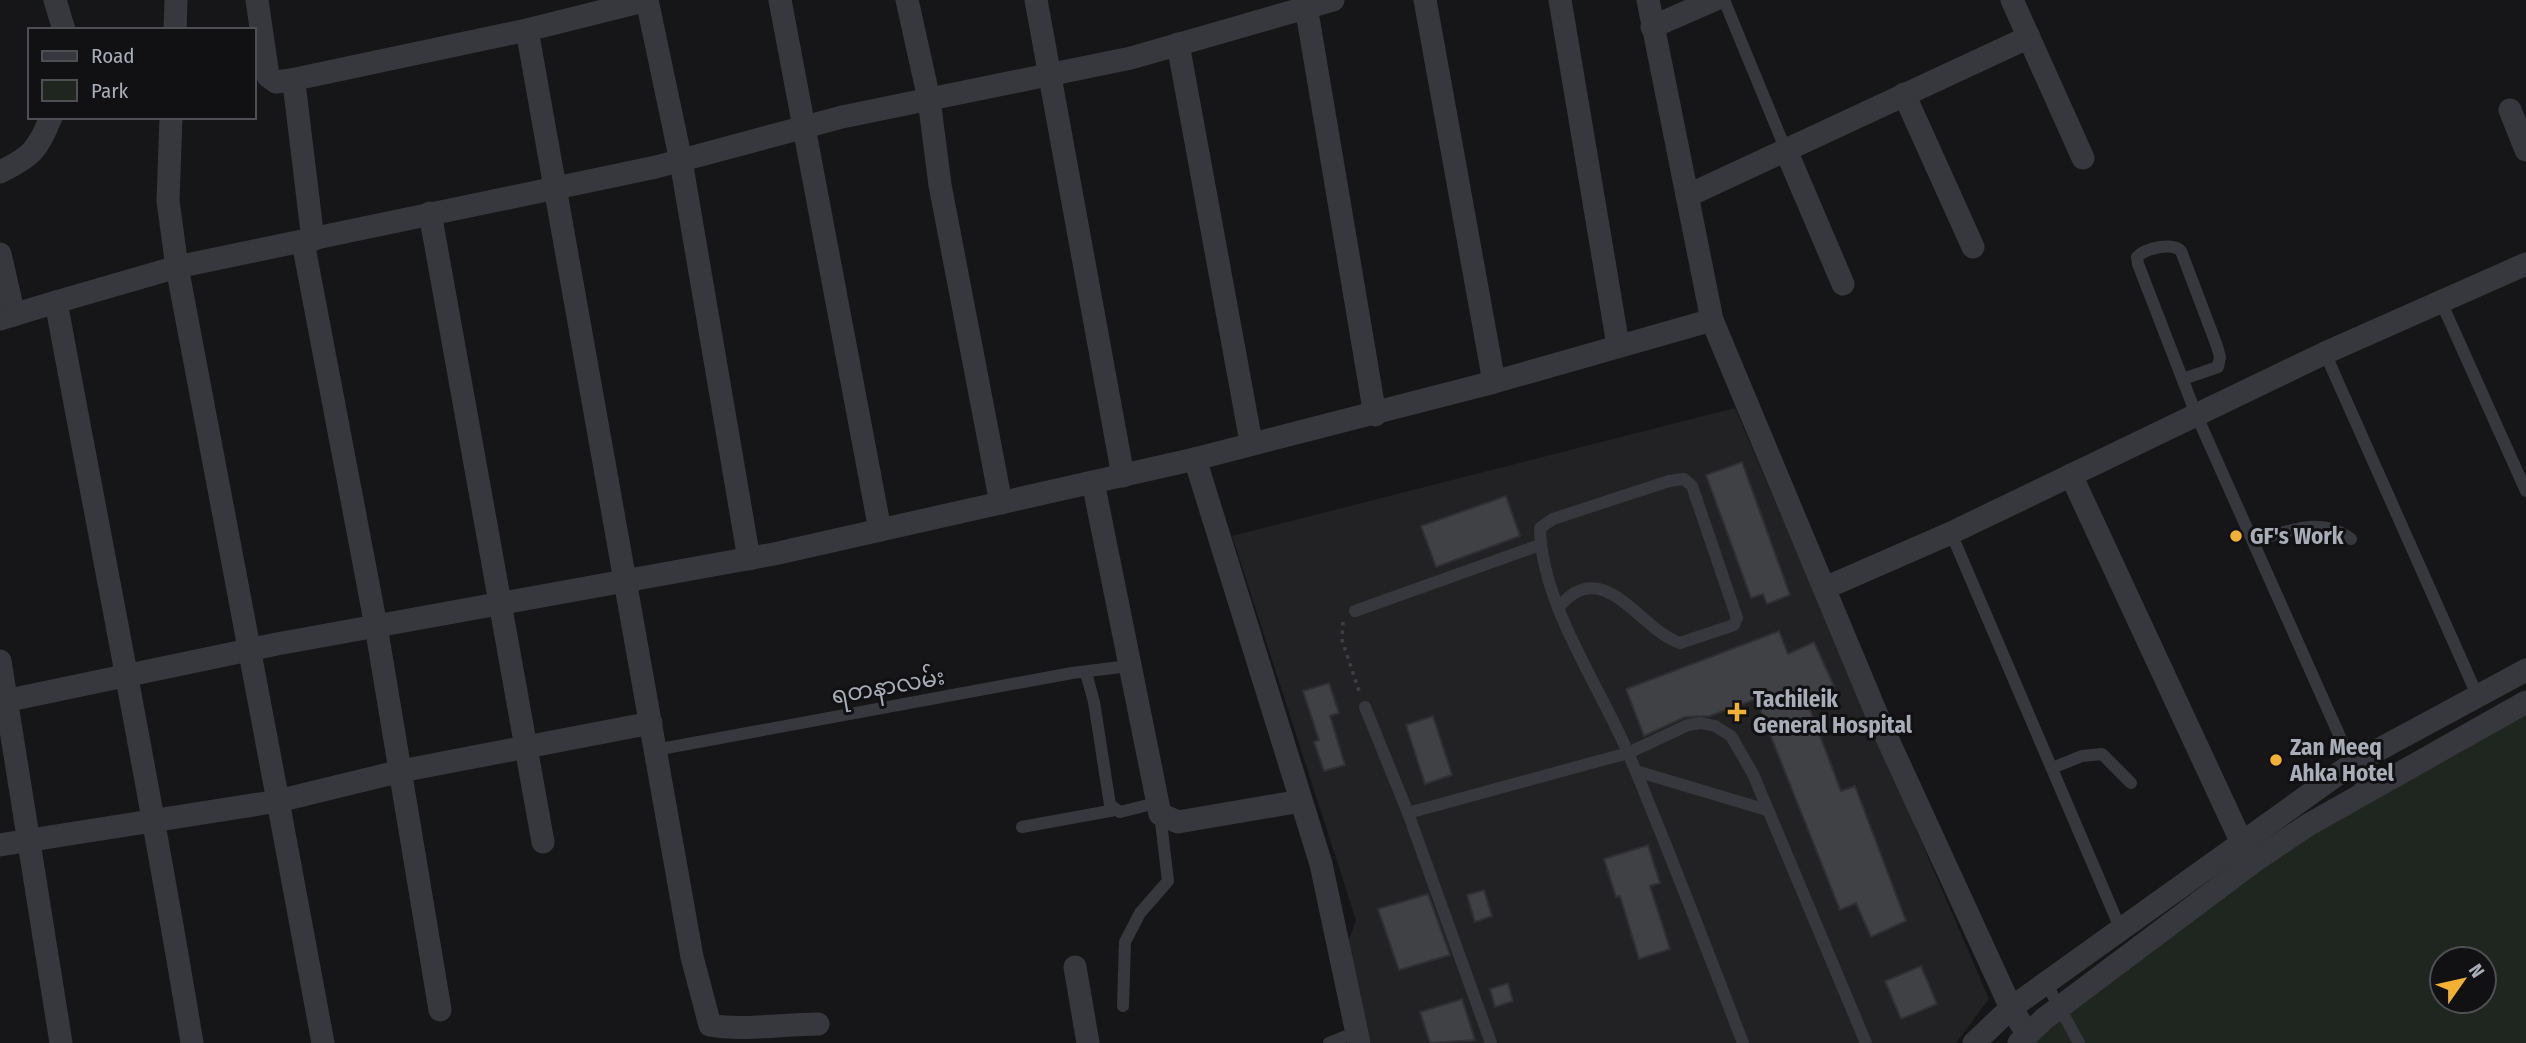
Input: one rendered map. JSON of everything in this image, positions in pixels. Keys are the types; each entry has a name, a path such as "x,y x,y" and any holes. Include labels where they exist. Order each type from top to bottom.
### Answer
{"street":[{"path":"55,0 63,28"},
{"path":"174,28 176,0"},
{"path":"257,0 268,76 276,82 527,30 619,4 647,0 681,160 749,559"},
{"path":"780,0 880,530"},
{"path":"907,0 929,99 940,185 1001,503"},
{"path":"1036,0 1047,74 1123,476"},
{"path":"0,254 7,317 177,267 555,188 681,160 804,127 1131,58 1247,27 1306,4 1333,0"},
{"path":"1425,0 1494,382"},
{"path":"1560,0 1618,345"},
{"path":"1648,0 1712,320 1882,727 2023,1038 2352,764 2526,670"},
{"path":"1652,27 1714,0"},
{"path":"2012,0 2083,158"},
{"path":"1306,4 1375,415"},
{"path":"527,30 692,957 710,1025 763,1034 818,1024"},
{"path":"1686,196 2029,37"},
{"path":"1178,44 1251,442"},
{"path":"291,80 308,241 440,1010"},
{"path":"1904,94 1973,247"},
{"path":"2510,110 2526,150"},
{"path":"0,172 23,161 37,148 50,119"},
{"path":"171,119 168,201 177,267 252,649 323,1043"},
{"path":"1785,148 1843,284"},
{"path":"430,213 543,842"},
{"path":"1825,588 1951,533 2325,353 2442,304 2526,264"},
{"path":"56,302 125,676 155,820 192,1043"},
{"path":"3,702 252,649 626,579 749,559 1123,476 1251,442 1375,415 1712,320"},
{"path":"1195,459 1321,864 1357,1038"},
{"path":"2071,475 2247,853"},
{"path":"1093,482 1158,808 1178,822 1301,801"},
{"path":"0,661 3,702 29,840 61,1043"},
{"path":"1974,1043 2011,1008 2121,930 2247,853 2365,793 2526,702"},
{"path":"0,845 278,801 401,771 651,723"},
{"path":"1075,967 1088,1043"}],"lane":[{"path":"1724,0 1785,148"},
{"path":"2183,379 2218,367 2220,357 2181,251 2171,246 2142,252 2137,257 2138,264 2196,414 2365,793"},
{"path":"2442,304 2526,491"},
{"path":"2325,353 2478,697"},
{"path":"1559,607 1569,594 1583,588 1605,592 1634,608 1662,635 1680,643 1734,625 1737,618 1692,486 1684,479 1669,481 1553,519 1540,528 1540,545 1559,607 1636,771 1744,1043"},
{"path":"2253,541 2315,526 2336,528 2351,539"},
{"path":"1951,533 2121,930"},
{"path":"1355,611 1540,545"},
{"name":"ရတနာလမ်း","path":"655,750 1129,666"},
{"path":"1086,673 1094,702 1110,805 1120,812 1158,808 1168,881 1140,913 1125,942 1123,1006"},
{"path":"1364,707 1408,813 1491,1043"},
{"path":"1408,813 1628,753 1688,725 1715,726 1731,736 1753,774 1866,1043"},
{"path":"2052,768 2082,756 2102,754 2131,783"},
{"path":"1636,771 1767,810"},
{"path":"1022,827 1115,810"},
{"path":"2046,983 2079,1043"},
{"path":"1329,1043 1357,1038"}],"path":[{"path":"1355,611 1341,623 1342,640 1364,707"}],"shaded area":[{"path":"1735,408 1989,999 1956,1043 1371,1043 1362,1019 1347,945 1356,920 1232,536"}],"green space":[{"path":"2526,712 2526,1043 2021,1043 2316,829"}],"building":[{"path":"1742,462 1790,595 1767,604 1763,594 1751,598 1706,475"},
{"path":"1506,496 1520,536 1436,567 1421,526"},
{"path":"1779,631 1788,654 1814,642 1834,686 1806,699 1841,791 1855,786 1906,921 1871,937 1856,903 1840,910 1756,699 1710,716 1685,717 1644,736 1626,689"},
{"path":"1329,683 1339,713 1330,716 1345,765 1324,771 1314,742 1319,740 1303,691"},
{"path":"1433,716 1452,775 1425,784 1406,725"},
{"path":"1648,845 1660,883 1650,886 1670,949 1639,959 1620,896 1616,897 1604,859"},
{"path":"1484,890 1492,916 1475,922 1467,895"},
{"path":"1428,894 1450,955 1399,970 1378,909"},
{"path":"1921,966 1937,1004 1901,1019 1885,981"},
{"path":"1508,983 1513,1001 1495,1007 1490,989"},
{"path":"1462,999 1475,1040 1430,1043 1420,1012"}],"place":[{"name":"GF's Work","path":"2236,536"},
{"name":"Tachileik General Hospital","path":"1737,712"},
{"name":"Zan Meeq Ahka Hotel","path":"2276,760"}]}
